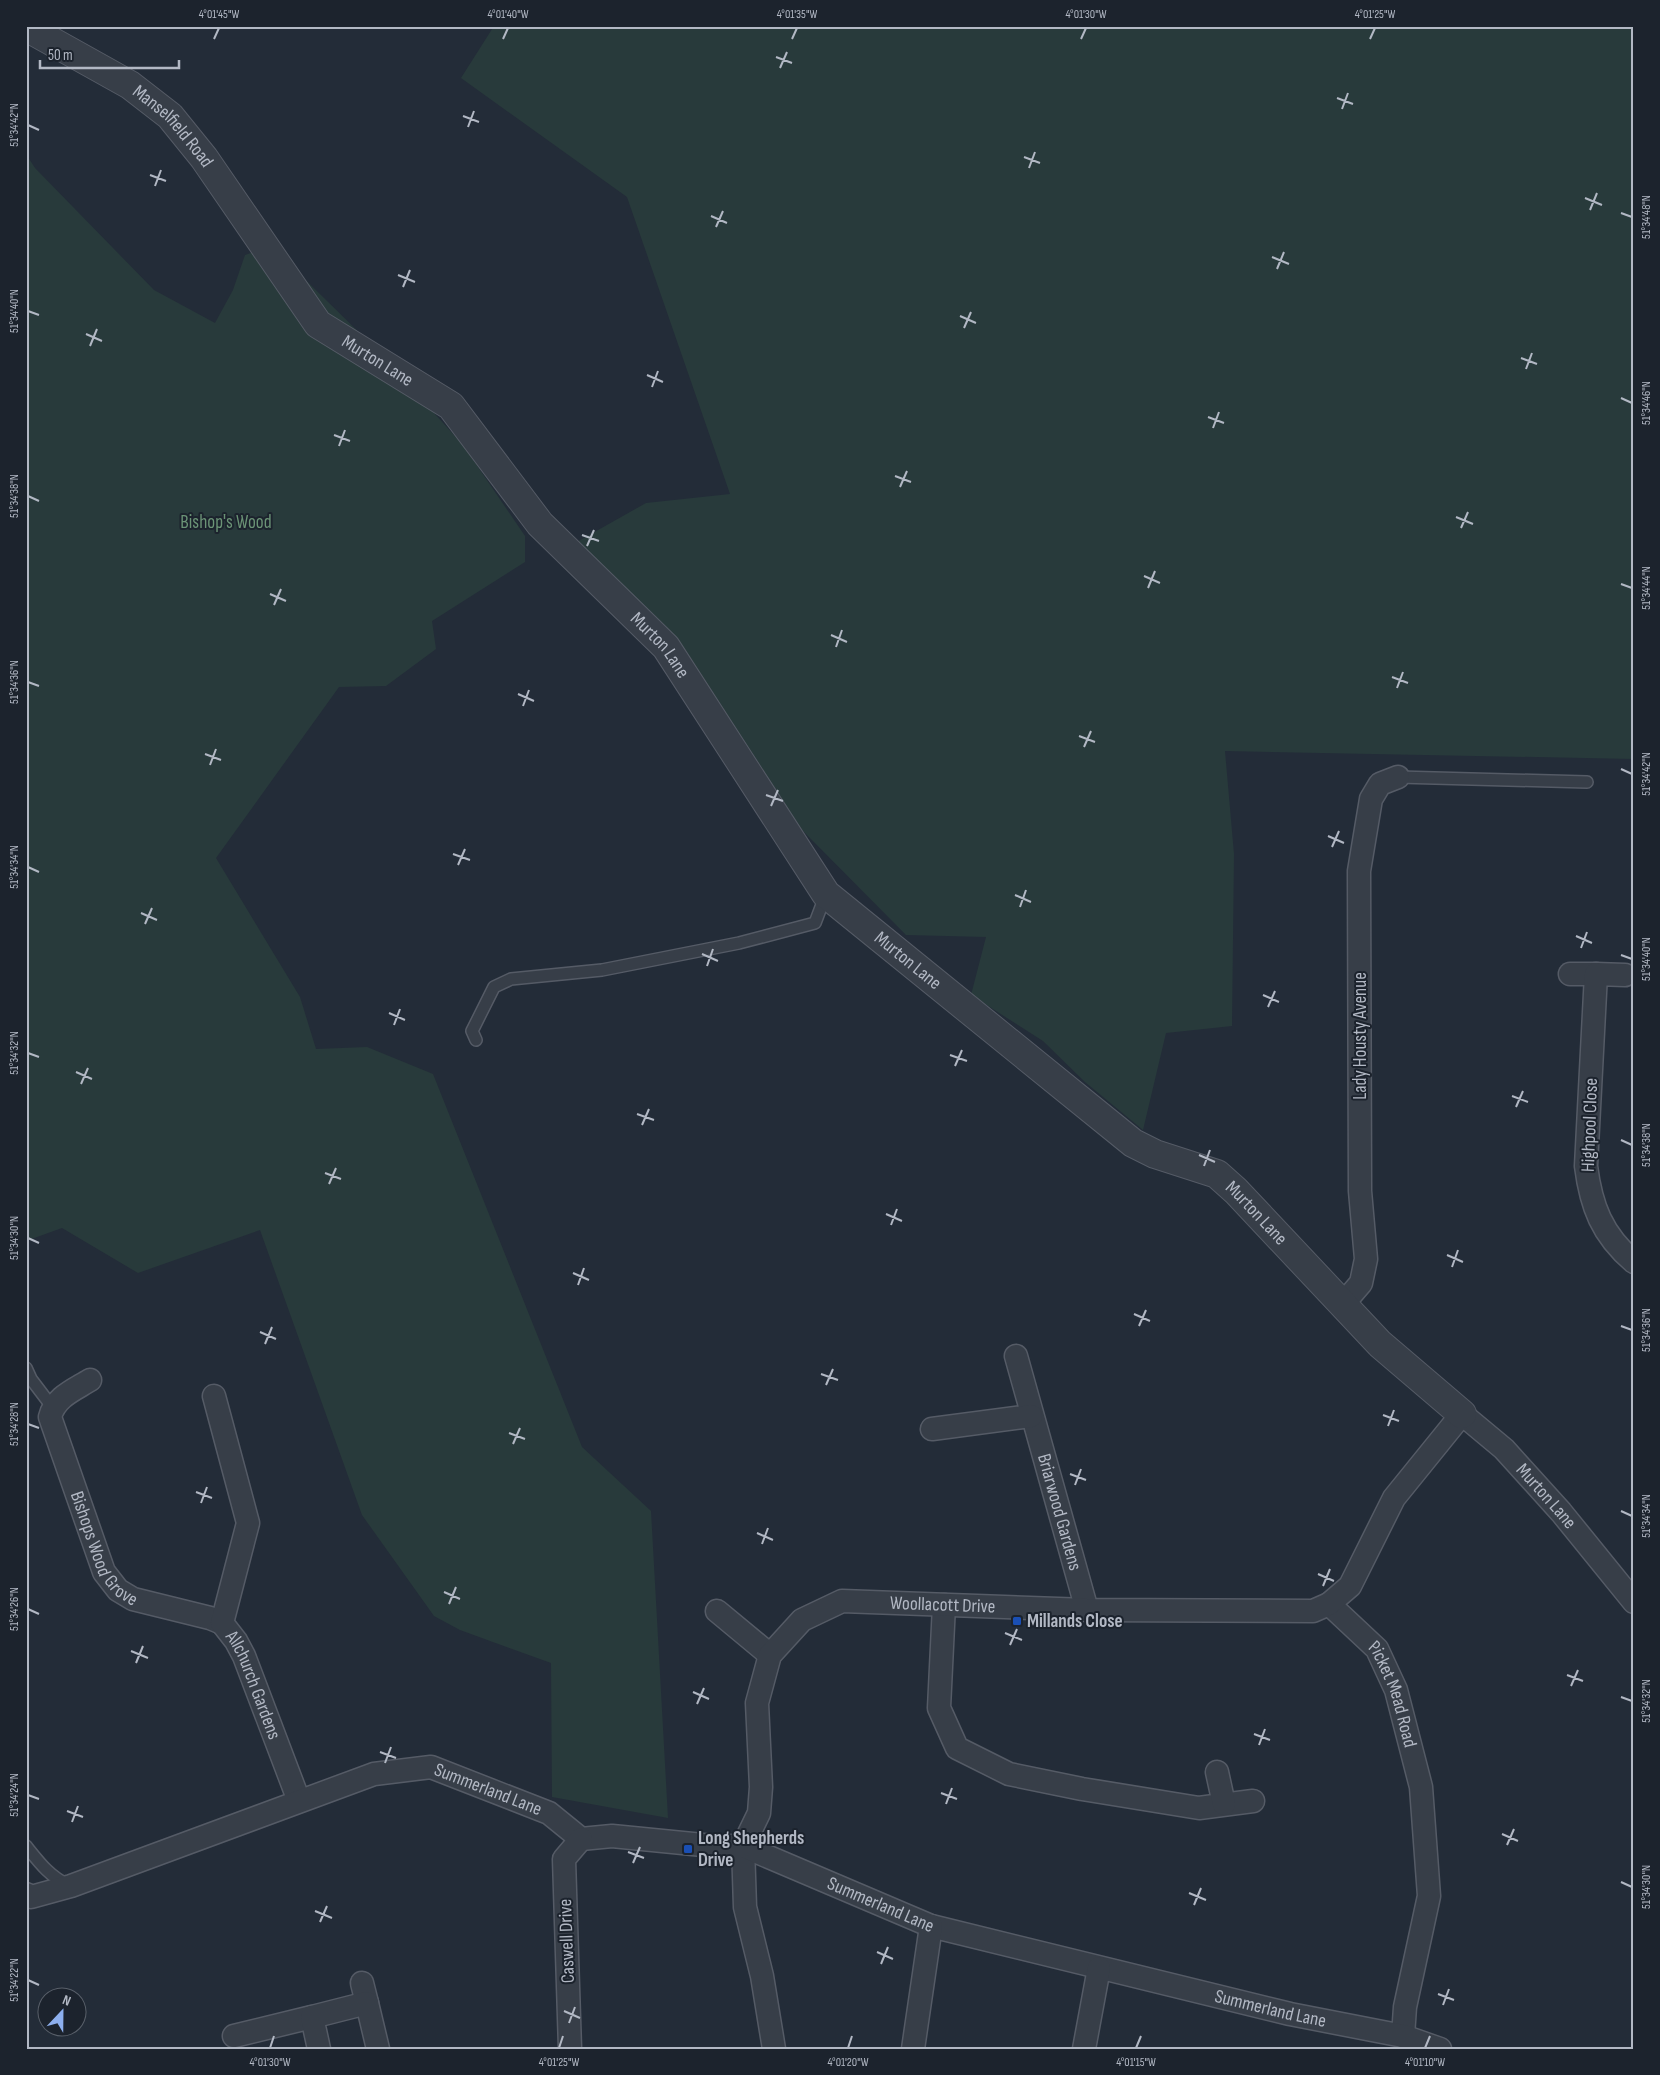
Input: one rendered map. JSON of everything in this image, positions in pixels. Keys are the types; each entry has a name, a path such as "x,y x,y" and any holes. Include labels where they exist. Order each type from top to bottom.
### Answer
{"street":[{"name":"Manselfield Road","path":"26,27 130,85 170,116 204,158 262,243"},
{"name":"Murton Lane","path":"262,243 318,324 451,406 540,524 666,647 826,894 1133,1143 1155,1154 1217,1174 1236,1191 1380,1344 1504,1449 1562,1512 1634,1602"},
{"name":"Lady Housty Avenue","path":"1343,1304 1361,1282 1366,1259 1360,1191 1359,871 1371,799 1380,784 1398,777"},
{"path":"1570,974 1629,975"},
{"name":"Highpool Close","path":"1596,974 1586,1166 1589,1186 1604,1230 1618,1249 1634,1262"},
{"name":"Briarwood Gardens","path":"1016,1356 1031,1416 1087,1610"},
{"path":"53,1408 58,1400 90,1380"},
{"name":"Allchurch Gardens","path":"214,1396 248,1523 222,1623 236,1640 244,1656 299,1801"},
{"name":"Bishops Wood Grove","path":"53,1408 50,1418 53,1428 104,1572 110,1582 118,1590 134,1599 210,1618 222,1623"},
{"path":"1328,1604 1350,1586 1394,1498 1462,1414"},
{"path":"932,1429 1031,1416"},
{"name":"Woollacott Drive","path":"743,1846 758,1813 761,1787 757,1703 770,1655 802,1620 842,1600 1087,1610 1313,1611 1328,1604"},
{"name":"Picket Mead Road","path":"1328,1604 1377,1649 1396,1690 1422,1787 1429,1896 1405,2007 1403,2036"},
{"path":"944,1605 939,1708 957,1748 1009,1774 1082,1789 1199,1808 1254,1801"},
{"path":"717,1611 770,1655"},
{"name":"Summerland Lane","path":"26,1894 31,1897 71,1886 374,1774 431,1767 549,1813 581,1839 612,1836 712,1846 743,1846 931,1926 1290,2014 1403,2036 1440,2049"},
{"path":"1217,1772 1224,1804"},
{"name":"Caswell Drive","path":"570,2049 564,1859 581,1839"},
{"path":"743,1846 745,1907 762,1976 774,2049"},
{"path":"913,2049 931,1926"},
{"path":"1084,2049 1100,1968"},
{"path":"234,2036 312,2017 364,1993 378,2049"},
{"path":"312,2017 320,2049"}],"lane":[{"path":"1398,777 1587,782"},
{"path":"476,1040 472,1031 494,987 511,979 602,970 739,943 815,923 826,894"},
{"path":"26,1368 31,1379 53,1408"},
{"path":"26,1846 57,1880 71,1886"}],"green space":[{"path":"494,26 1634,26 1634,759 1225,751 1234,854 1232,1026 1166,1033 1143,1130 1085,1082 1043,1041 971,995 986,937 906,935 804,832 575,543 646,503 730,494 627,197 461,78"},
{"name":"Bishop's Wood","path":"26,154 35,168 154,290 215,323 233,290 245,255 271,246 378,351 463,445 525,536 525,562 432,621 436,649 386,686 339,687 216,858 300,997 316,1049 367,1047 433,1074 582,1447 651,1511 668,1818 552,1797 551,1663 460,1630 434,1616 362,1515 260,1230 138,1273 62,1228 26,1241"}],"place":[{"name":"Millands Close","path":"1017,1621"},
{"name":"Long Shepherds Drive","path":"688,1849"}]}
